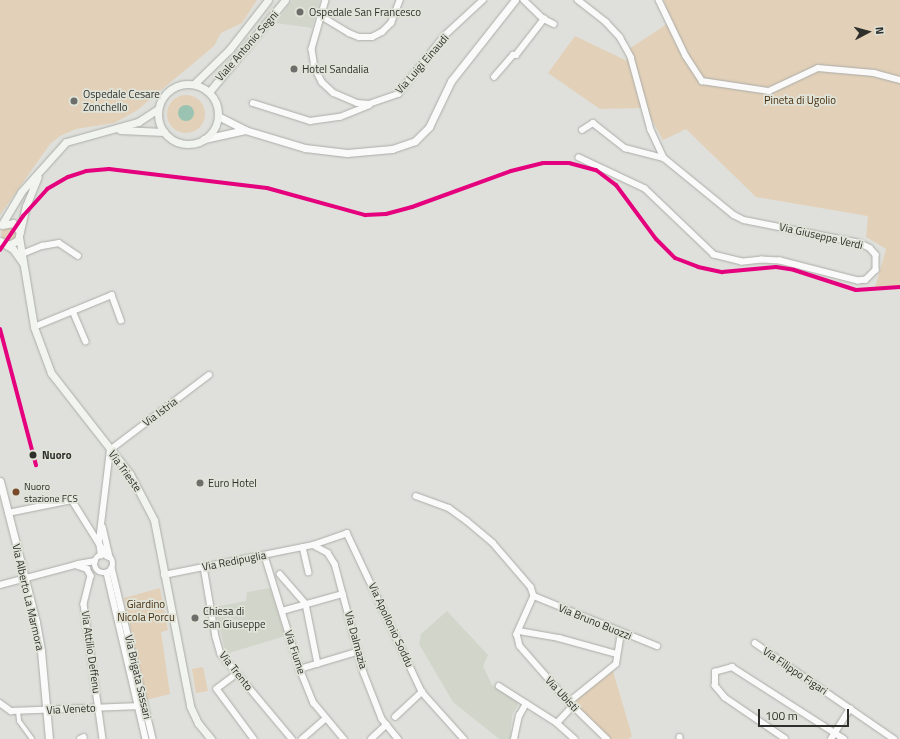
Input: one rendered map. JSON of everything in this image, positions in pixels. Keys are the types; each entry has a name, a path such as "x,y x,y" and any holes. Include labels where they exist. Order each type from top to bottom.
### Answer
{"main road":[{"name":"Viale Antonio Segni","path":"194,84 229,50 268,0"},
{"name":"Viale Antonio Segni","path":"209,92 285,0"},
{"path":"1,225 21,192 66,142 138,122 158,109 168,91 180,84 194,84 209,92 216,103 218,116 214,129 204,139 182,143 164,132 145,130 108,131"},
{"path":"158,109 158,117 164,132"},
{"path":"2,242 12,244 19,235 26,206 39,173"},
{"path":"1,225 13,223 19,235"},
{"name":"Via Trieste","path":"19,235 22,262 34,327 51,373 137,485 152,514 190,706 198,723 211,739"},
{"name":"Via Trieste","path":"2,242 13,249 22,262"}],"street":[{"name":"Via Luigi Einaudi","path":"326,0 312,49 315,68 322,82 346,100 369,104 398,94 444,36 483,0"},
{"path":"321,16 349,33 359,37 372,37 382,32 391,23 400,0"},
{"path":"218,116 245,130 305,148 347,153 392,149 415,141 429,127 450,81 515,0"},
{"path":"524,0 544,19 554,24"},
{"name":"Via Giuseppe Verdi","path":"578,0 606,22 620,37 631,57 651,130 664,158 734,215 744,220 860,243 870,248 876,255 876,270 866,280 858,281 780,261 762,260 742,262 714,255 645,189 579,158"},
{"path":"660,0 669,23 690,63 702,80 769,91 818,68 874,73 900,80"},
{"path":"494,76 513,55 516,55 544,19"},
{"path":"253,103 310,121 340,117 369,104"},
{"path":"582,130 593,123 625,148 664,158"},
{"path":"204,139 245,130"},
{"path":"22,254 42,246 59,243 78,256"},
{"path":"34,327 112,295 121,320"},
{"path":"73,311 86,341"},
{"name":"Via Istria","path":"110,450 209,375"},
{"path":"99,541 110,450"},
{"name":"Via Alberto La Marmora","path":"0,484 25,578 41,651 48,711 49,739"},
{"path":"416,496 449,508 467,521 508,559 531,588 534,596 518,631 559,638 617,654"},
{"path":"8,513 72,500 99,541 112,568 107,573 100,573 92,576 87,569 75,564"},
{"path":"102,526 106,556"},
{"name":"Via Apollonio Soddu","path":"314,545 347,534 422,692 464,739"},
{"name":"Via Redipuglia","path":"164,574 265,556 314,545"},
{"name":"Via Dalmazia","path":"314,545 328,553 335,564 357,652 386,725 398,739"},
{"path":"303,547 309,572"},
{"path":"0,585 75,564 95,561 106,556"},
{"name":"Via Fiume","path":"265,556 300,669 314,703 325,719 344,739"},
{"path":"95,561 96,569 100,573"},
{"name":"Via Trento","path":"204,567 217,645 221,654 236,674 292,739"},
{"name":"Via Brigata Sassari","path":"112,568 153,739"},
{"name":"Via Brigata Sassari","path":"107,573 146,739"},
{"path":"280,574 306,604 318,664"},
{"name":"Via Attilio Deffenu","path":"92,576 84,604 103,739"},
{"path":"282,611 343,594"},
{"name":"Via Bruno Buozzi","path":"534,596 621,633 657,646"},
{"name":"Via Ubisti","path":"518,631 520,646 571,704 607,739"},
{"path":"557,723 571,704 616,664 621,633"},
{"name":"Via Filippo Figari","path":"755,643 894,739"},
{"path":"300,669 357,652"},
{"path":"785,739 724,698 715,686 715,672 732,667 844,739"},
{"path":"236,674 217,690 254,739"},
{"path":"499,686 557,723 575,739"},
{"path":"395,717 422,692"},
{"name":"Via Veneto","path":"0,704 11,711 48,711 145,705"},
{"path":"514,739 519,716 526,704"},
{"path":"831,739 850,709"},
{"path":"18,711 19,720 32,739"},
{"path":"302,739 325,719"},
{"path":"371,739 386,725"}],"shaded area":[{"name":"Ospedale San Francesco","path":"292,0 320,0 312,28 276,23"},
{"path":"183,105 189,105 194,110 192,119 189,121 183,121 178,116 178,110"},
{"path":"270,588 285,636 226,654 215,607 246,601 247,592"},
{"path":"447,611 488,655 483,666 492,685 517,700 518,705 512,715 510,739 499,739 453,702 419,644 421,634"}],"green space":[{"name":"Ospedale Cesare Zonchello","path":"0,0 257,0 242,23 221,33 214,46 136,111 114,123 76,129 60,136 50,144 0,215"},
{"name":"Pineta di Ugolio","path":"664,0 900,0 900,286 875,288 886,249 866,237 868,216 756,197 686,129 663,140 645,108 600,109 548,73 575,36 627,61 629,49 670,22"},
{"path":"182,95 190,95 197,98 202,103 205,114 202,125 197,130 190,133 182,133 175,130 170,125 167,118 167,110 170,103 175,98"},
{"path":"9,226 16,231 17,234 12,241 9,242 2,237 1,234 6,227"},
{"name":"Giardino Nicola Porcu","path":"160,588 168,630 161,632 170,694 146,700 124,598"},
{"path":"203,667 208,691 196,693 192,669"},
{"path":"613,671 632,736 629,739 611,739 573,702"}],"transit line":[{"path":"0,250 23,216 47,189 68,177 86,171 109,169 267,188 365,215 386,214 412,207 511,171 543,163 569,163 596,170 616,185 656,239 675,258 698,267 722,272 776,267 794,270 856,290 900,287"},
{"path":"0,329 36,465"}],"place":[{"name":"Ospedale San Francesco","path":"300,12"},
{"name":"Hotel Sandalia","path":"294,69"},
{"name":"Ospedale Cesare Zonchello","path":"74,101"},
{"name":"Nuoro","path":"33,455"},
{"name":"Euro Hotel","path":"200,483"},
{"name":"Nuoro stazione FCS","path":"16,492"},
{"name":"Chiesa di San Giuseppe","path":"195,618"}]}
